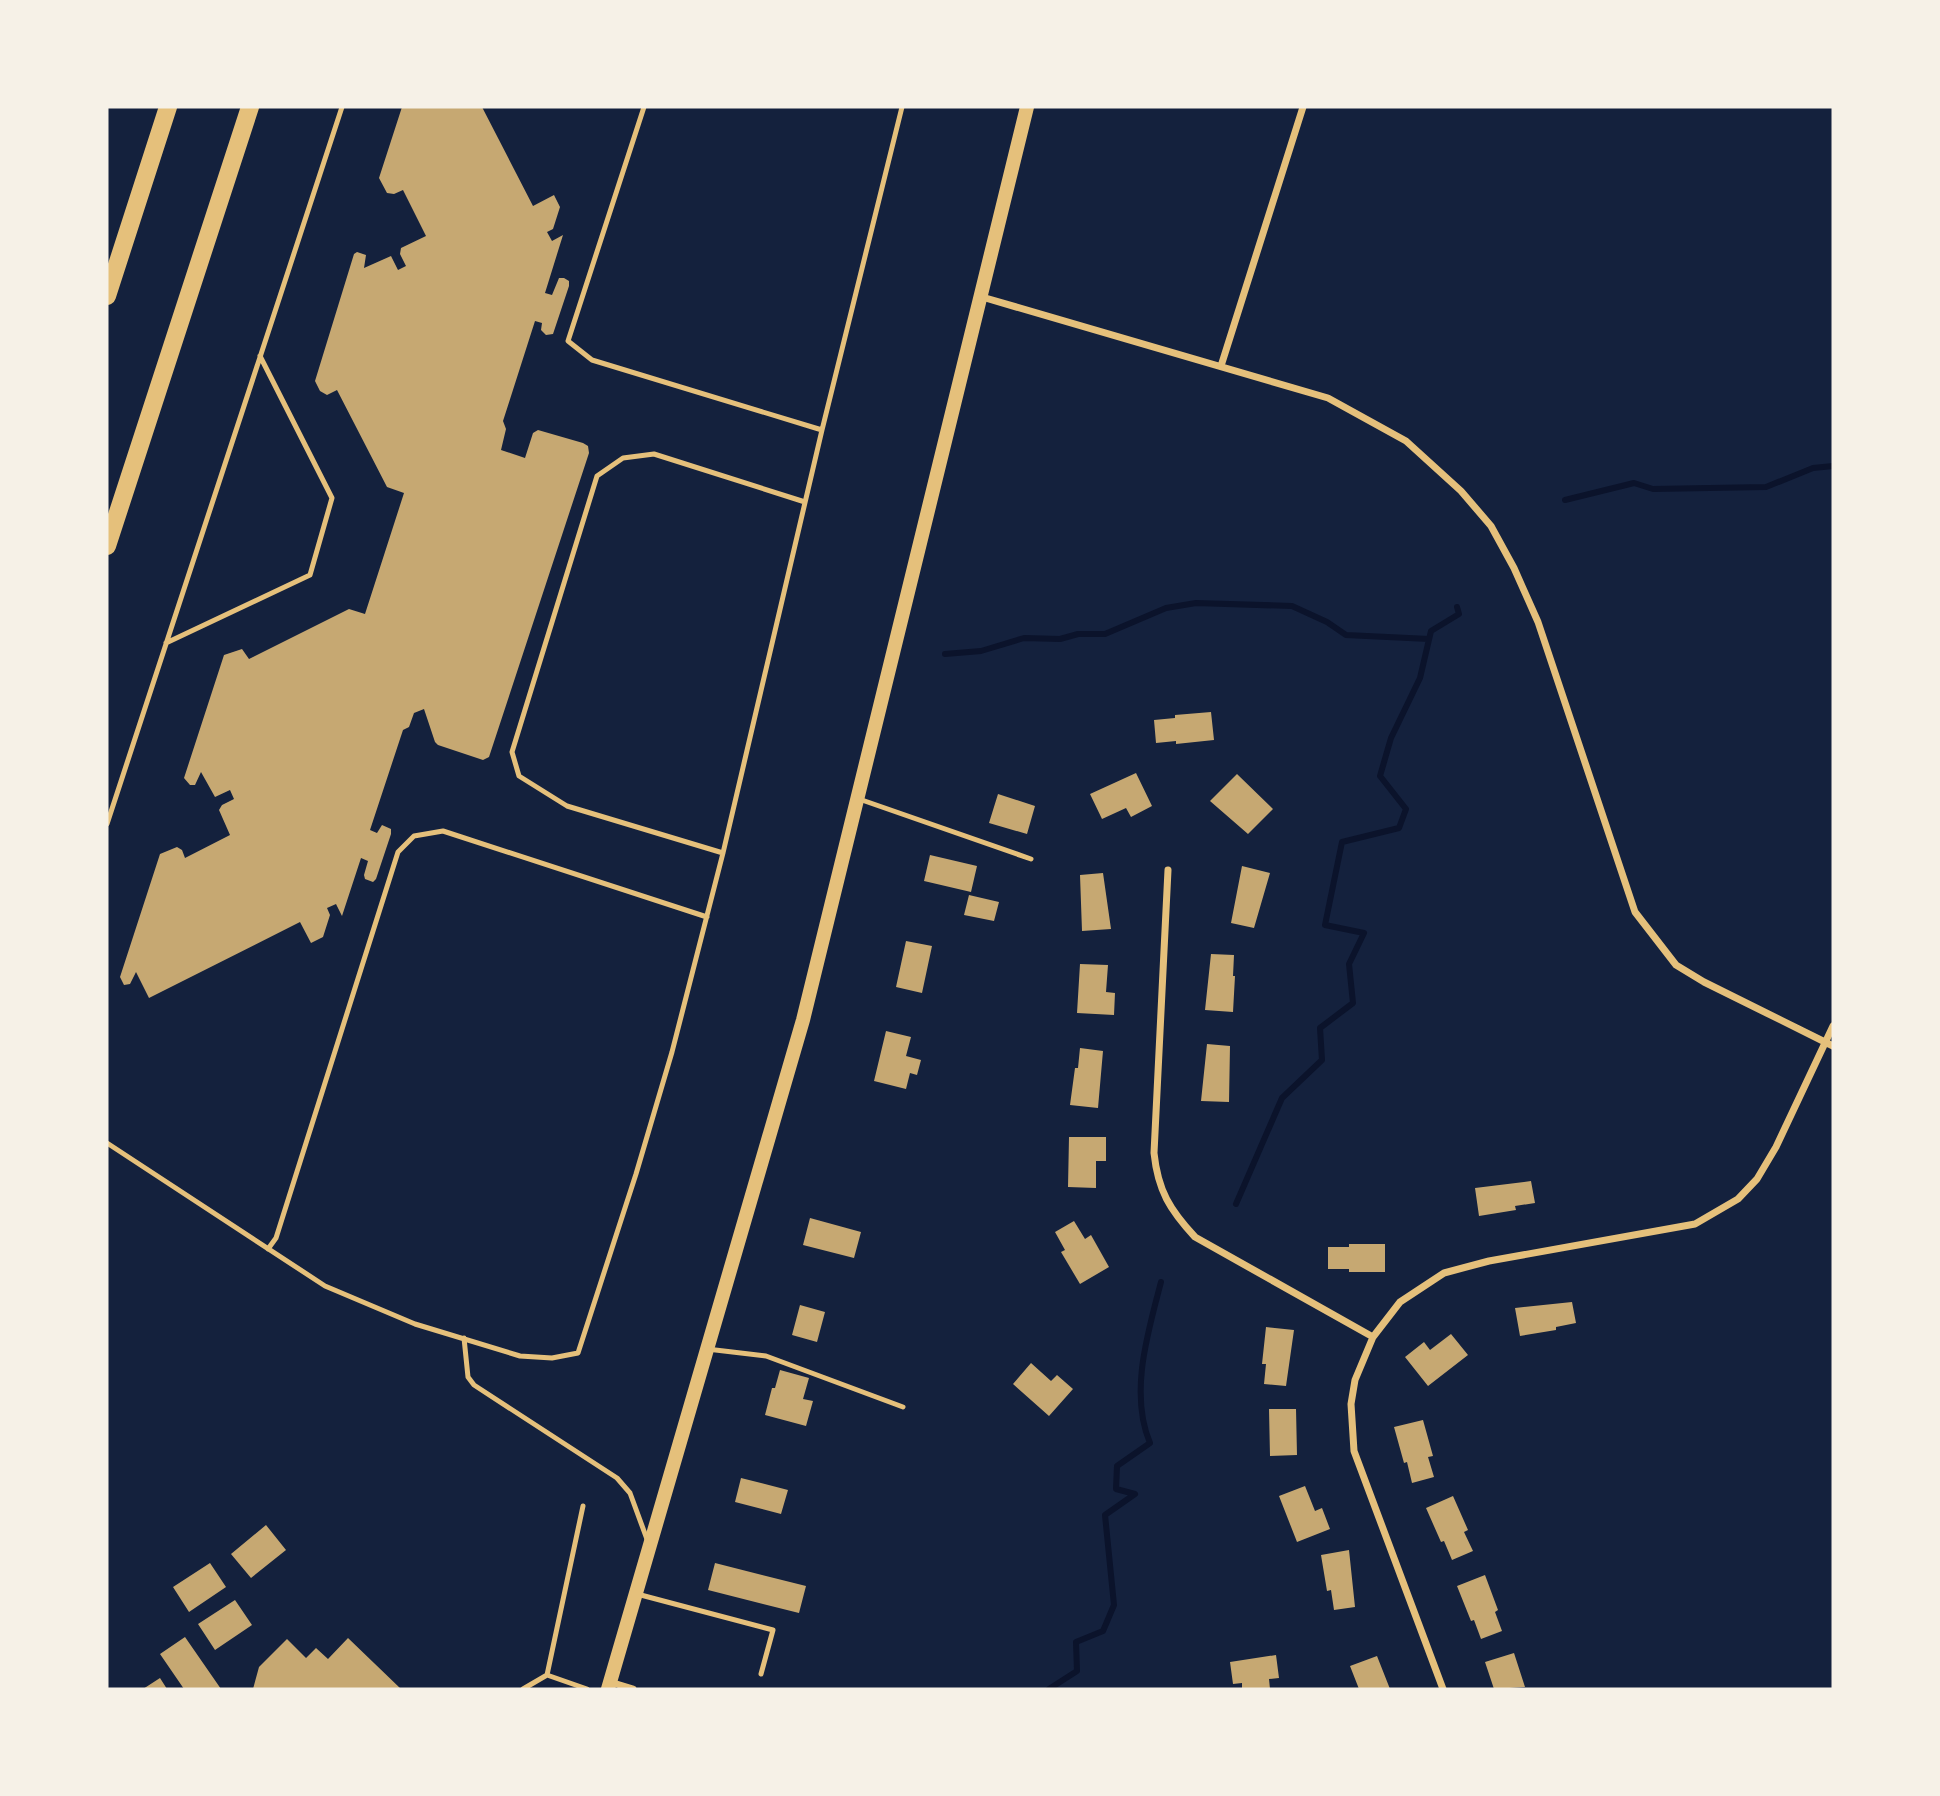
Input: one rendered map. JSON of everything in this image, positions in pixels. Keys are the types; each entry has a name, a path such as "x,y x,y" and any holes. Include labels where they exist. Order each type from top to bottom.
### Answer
{"highway":[{"path":"107,296 168,107"},
{"path":"107,546 250,107"}],"main road":[{"path":"609,1686 803,1020 1027,107"}],"street":[{"path":"1221,366 1303,107"},
{"path":"982,297 1328,398 1406,441 1461,491 1491,526 1514,568 1538,622 1635,912 1676,965 1704,982 1833,1046"},
{"path":"1168,870 1154,1153 1156,1175 1163,1193 1173,1214 1195,1237 1373,1337"},
{"path":"1443,1689 1354,1451 1351,1404 1355,1380 1373,1337 1400,1302 1444,1273 1489,1261 1695,1224 1738,1199 1757,1179 1776,1147 1833,1026"},
{"path":"609,1686 633,1689"}],"lane":[{"path":"107,824 342,107"},
{"path":"644,107 568,341 592,360 822,430"},
{"path":"107,1143 325,1286 415,1324 520,1356 552,1358 578,1353 656,1107 723,853 822,430 902,107"},
{"path":"166,643 310,575 332,498 260,356"},
{"path":"723,853 567,806 519,776 512,752 597,476 623,458 653,454 805,502"},
{"path":"858,799 1031,859"},
{"path":"268,1249 276,1238 398,852 414,836 443,831 706,917"},
{"path":"464,1339 468,1377 474,1385 617,1478 630,1493 649,1548"},
{"path":"707,1349 766,1356 903,1407"},
{"path":"523,1689 547,1675 583,1506"},
{"path":"636,1594 773,1630 761,1674"},
{"path":"547,1675 587,1689"}],"building":[{"path":"402,107 482,107 533,206 554,195 560,207 553,229 547,232 552,241 563,235 545,293 552,295 559,278 569,281 569,286 553,334 546,335 541,330 542,323 535,321 503,421 506,429 501,450 525,458 533,433 538,430 583,443 588,446 589,453 489,757 483,760 438,745 424,709 414,713 409,727 403,730 370,830 377,833 382,825 391,829 376,879 373,882 365,879 368,861 361,858 342,916 336,904 327,908 330,915 323,937 311,943 300,922 149,998 136,972 130,984 124,985 120,977 160,854 177,847 182,850 185,858 230,835 219,810 222,805 234,799 230,790 215,797 201,772 195,785 190,785 184,778 224,655 242,649 249,659 349,609 365,614 404,493 387,487 337,390 327,395 320,391 315,381 354,254 357,252 366,255 364,268 391,256 398,270 406,266 400,254 401,248 426,236 403,190 394,194 387,193 379,178"},
{"path":"1211,712 1214,740 1156,743 1154,720"},
{"path":"1136,773 1152,806 1131,817 1126,808 1102,819 1090,794"},
{"path":"1237,774 1273,809 1248,834 1210,801"},
{"path":"998,794 1035,806 1027,834 989,823"},
{"path":"930,855 977,866 971,892 924,881"},
{"path":"1242,866 1270,873 1254,928 1231,923"},
{"path":"1103,873 1111,929 1082,931 1080,875"},
{"path":"969,895 999,902 994,921 964,915"},
{"path":"906,941 932,946 922,993 896,987"},
{"path":"1211,954 1234,955 1233,1012 1205,1010"},
{"path":"1080,964 1108,965 1106,992 1115,993 1114,1015 1077,1013"},
{"path":"886,1031 911,1037 906,1056 921,1060 917,1075 910,1073 906,1089 874,1081"},
{"path":"1207,1044 1230,1046 1229,1102 1201,1101"},
{"path":"1080,1048 1103,1051 1098,1108 1070,1105"},
{"path":"1069,1137 1106,1137 1106,1161 1096,1161 1096,1188 1068,1187"},
{"path":"1531,1181 1535,1203 1515,1206 1516,1210 1479,1216 1475,1188"},
{"path":"810,1218 861,1232 854,1258 803,1245"},
{"path":"1074,1221 1085,1239 1091,1235 1109,1267 1080,1284 1061,1252 1065,1250 1055,1232"},
{"path":"1349,1244 1385,1244 1385,1272 1328,1269 1328,1247 1349,1247"},
{"path":"1572,1302 1576,1323 1556,1327 1556,1330 1520,1336 1515,1308"},
{"path":"800,1305 825,1312 817,1342 792,1335"},
{"path":"1266,1327 1294,1330 1286,1386 1264,1384 1266,1364 1262,1364"},
{"path":"1451,1334 1468,1355 1428,1386 1405,1357 1424,1342 1430,1350"},
{"path":"1031,1363 1051,1381 1057,1375 1073,1389 1049,1416 1013,1384"},
{"path":"780,1370 809,1378 803,1399 813,1401 806,1426 765,1415"},
{"path":"1269,1409 1296,1409 1297,1455 1270,1456"},
{"path":"1423,1420 1433,1456 1428,1457 1434,1477 1412,1483 1394,1427"},
{"path":"741,1478 788,1490 781,1514 735,1502"},
{"path":"1305,1486 1315,1511 1322,1508 1330,1529 1297,1542 1279,1496"},
{"path":"1453,1496 1468,1530 1464,1532 1473,1551 1452,1560 1426,1508"},
{"path":"266,1525 286,1550 251,1578 231,1554"},
{"path":"1349,1550 1355,1607 1334,1610 1331,1590 1327,1591 1321,1555"},
{"path":"210,1563 226,1587 189,1612 173,1587"},
{"path":"715,1563 806,1586 799,1613 708,1590"},
{"path":"1485,1575 1498,1610 1495,1612 1502,1631 1481,1639 1457,1586"},
{"path":"235,1600 252,1625 215,1650 198,1624"},
{"path":"185,1637 221,1689 184,1689 160,1654"},
{"path":"348,1638 401,1689 253,1689 259,1667 287,1639 306,1658 316,1648 328,1659"},
{"path":"1514,1653 1525,1687 1494,1689 1485,1662"},
{"path":"1276,1655 1279,1678 1269,1679 1270,1689 1242,1689 1242,1683 1233,1684 1230,1662"},
{"path":"1377,1656 1390,1689 1359,1689 1350,1666"},
{"path":"160,1678 167,1689 143,1689"}],"waterway":[{"path":"1565,500 1634,483 1653,489 1766,487 1813,468 1833,466"},
{"path":"945,654 981,651 1024,638 1060,639 1078,634 1105,634 1166,608 1196,603 1292,606 1327,622 1346,635 1429,639"},
{"path":"1236,1204 1282,1098 1322,1060 1320,1028 1353,1003 1349,964 1364,933 1325,925 1342,842 1399,828 1406,809 1380,776 1391,738 1420,678 1431,631 1459,614 1457,607"},
{"path":"1049,1689 1077,1671 1076,1642 1103,1631 1114,1605 1105,1515 1135,1494 1116,1489 1117,1466 1150,1443 1144,1424 1141,1383 1146,1342 1161,1282"}]}
